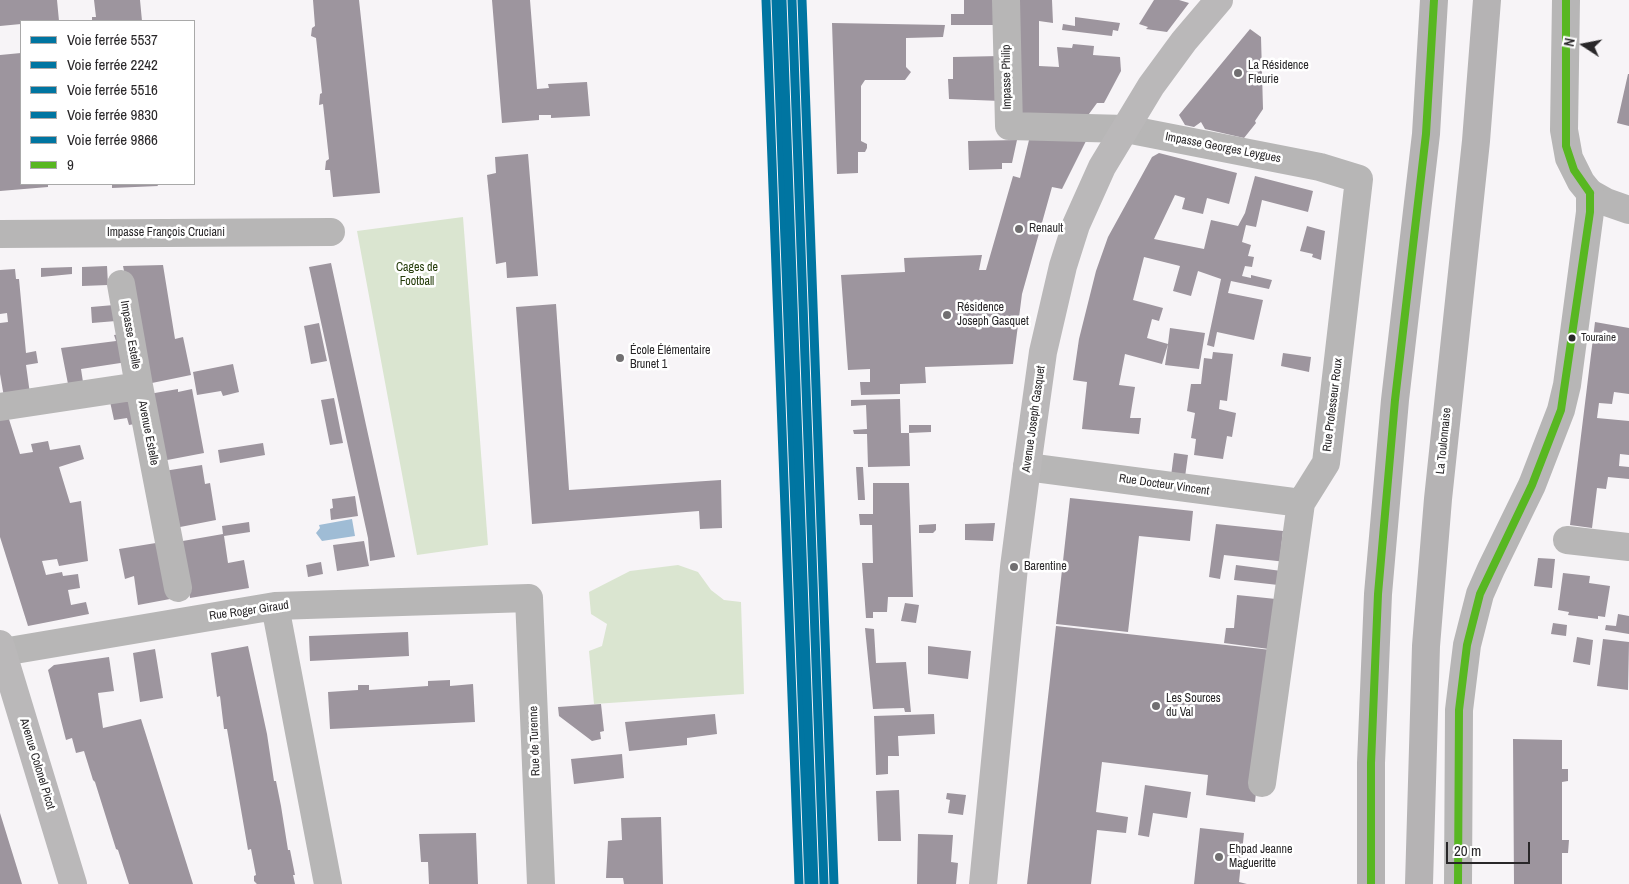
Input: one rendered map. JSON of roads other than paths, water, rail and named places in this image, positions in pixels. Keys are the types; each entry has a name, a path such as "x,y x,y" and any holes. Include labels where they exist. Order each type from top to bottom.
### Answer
{"highway":[{"path":"1371,884 1371,763 1378,594 1395,400 1426,134 1434,0"},
{"name":"La Toulonnaise","path":"1419,884 1426,646 1438,499 1476,141 1487,0"}],"main road":[{"name":"Avenue Joseph Gasquet","path":"983,884 1010,605 1027,467 1043,352 1063,266 1076,225 1102,167 1151,86 1184,41 1219,0"},
{"name":"Avenue Colonel Picot","path":"1,648 74,884"}],"street":[{"name":"Impasse Philip","path":"1006,0 1008,126 1126,129"},
{"path":"1566,0 1566,146 1574,170 1590,193 1606,202 1629,210"},
{"name":"Impasse Georges Leygues","path":"1126,129 1320,167"},
{"name":"Rue Professeur Roux","path":"1262,783 1301,503 1326,463 1359,180 1320,167"},
{"path":"1458,884 1459,710 1467,645 1472,620 1487,577 1532,485 1561,410 1567,385 1590,212 1590,193"},
{"name":"Impasse François Cruciani","path":"0,234 331,232"},
{"name":"Impasse Estelle","path":"121,284 139,386"},
{"name":"Avenue Estelle","path":"0,407 139,386 178,588"},
{"name":"Rue Docteur Vincent","path":"1027,467 1301,503"},
{"path":"1567,540 1629,547"},
{"name":"Rue Roger Giraud","path":"1,648 275,606 529,598"},
{"name":"Rue de Turenne","path":"529,598 541,884"},
{"path":"275,606 328,884"}],"water":[{"path":"352,519 355,536 322,541 316,533 320,528 319,525"}],"rail line":[{"name":"9830","path":"766,0 799,884"},
{"name":"5537","path":"776,0 809,884"},
{"name":"5516","path":"782,0 814,884"},
{"name":"2242","path":"792,0 824,884"},
{"name":"9866","path":"802,0 834,884"}],"place":[{"name":"La Résidence Fleurie","path":"1238,73"},
{"name":"Renault","path":"1019,229"},
{"name":"Résidence Joseph Gasquet","path":"947,315"},
{"name":"Touraine","path":"1572,338"},
{"name":"École Élémentaire Brunet 1","path":"620,358"},
{"name":"Barentine","path":"1014,567"},
{"name":"Les Sources du Val","path":"1156,706"},
{"name":"Ehpad Jeanne Magueritte","path":"1219,857"}],"park label":[{"name":"Cages de Football","path":"417,275"}]}
